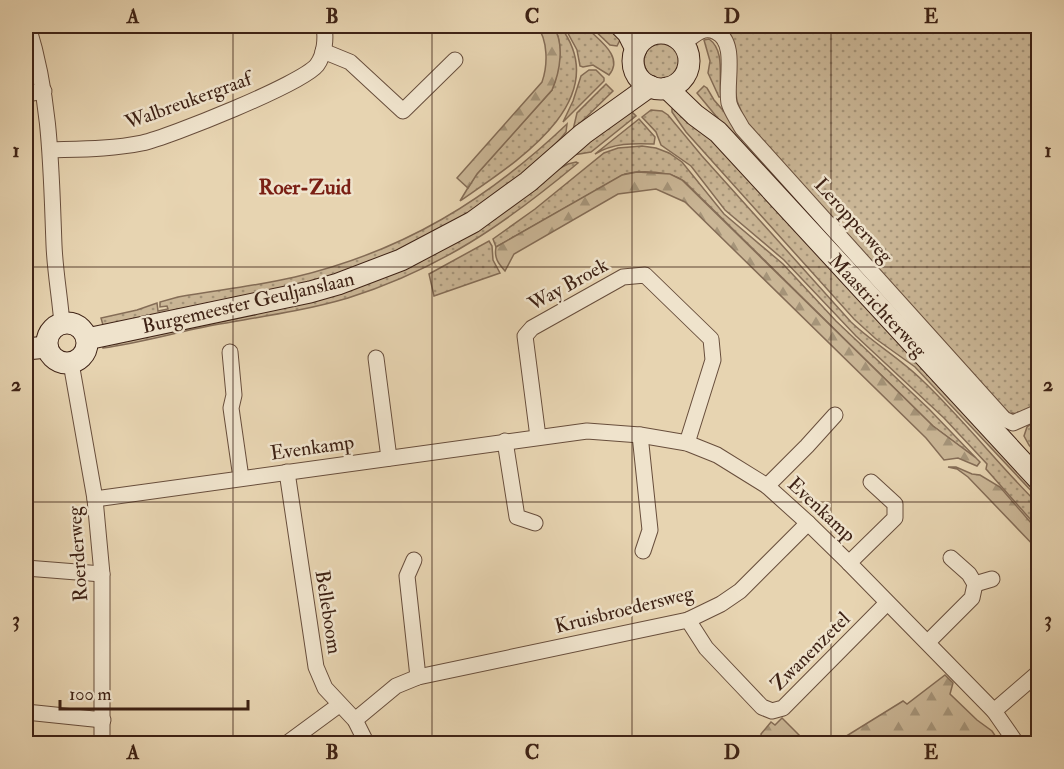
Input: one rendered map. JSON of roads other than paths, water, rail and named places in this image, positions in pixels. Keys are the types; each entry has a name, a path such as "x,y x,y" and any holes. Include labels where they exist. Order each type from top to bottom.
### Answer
{"main road":[{"path":"621,26 628,33 636,48"},
{"path":"647,30 669,34 683,44 689,56 686,74 679,83 658,87 641,81 635,70 634,57 636,48 644,39 647,30"},
{"name":"Burgemeester Geuljanslaan","path":"583,134 610,100 624,87 635,70"},
{"name":"Maastrichterweg","path":"686,74 693,94 718,132 1038,479"},
{"name":"Maastrichterweg","path":"658,87 718,132"},
{"name":"Burgemeester Geuljanslaan","path":"87,339 310,292 401,260 458,231 493,209 583,134 658,87"},
{"path":"62,324 76,325 82,329 87,339 87,349 83,355 78,361 71,363 55,360 50,355 47,346 49,334 56,326 62,324"},
{"path":"26,349 47,346"}],"street":[{"path":"28,26 44,91 51,150 54,248 62,324"},
{"path":"324,26 326,35 323,51 350,62 403,111 455,60"},
{"name":"Leropperweg","path":"683,44 696,33 704,30 712,30 721,35 726,42 729,56 729,101 742,128 1004,419 1013,423 1038,412"},
{"name":"Walbreukergraaf","path":"51,150 106,148 144,142 186,127 302,78 317,65 323,51"},
{"path":"26,94 44,91"},
{"name":"Way Broek","path":"538,437 525,336 532,328 623,277 645,275 711,339 713,360 687,442"},
{"path":"230,352 234,395 231,408 241,478"},
{"path":"376,358 389,458"},
{"name":"Roerderweg","path":"71,363 95,499 102,574 102,744"},
{"name":"Evenkamp","path":"767,486 835,415"},
{"name":"Evenkamp","path":"95,499 587,431 640,435 687,442 717,455 767,486 808,523 994,711 1017,744"},
{"path":"640,435 650,530 643,551"},
{"path":"505,441 517,517 535,523"},
{"name":"Belleboom","path":"287,472 316,667 325,688 355,720 367,744"},
{"name":"Evenkamp","path":"849,563 895,518 895,504 871,482"},
{"name":"Kruisbroedersweg","path":"355,720 396,686 418,677 688,620 721,604 740,591 808,523"},
{"path":"928,642 972,598 975,584 969,574 951,558"},
{"path":"414,560 407,576 418,677"},
{"path":"26,568 102,574"},
{"path":"975,584 992,579"},
{"name":"Zwanenzetel","path":"688,620 706,648 762,707 772,711 783,708 887,603"},
{"path":"994,711 1038,672"},
{"path":"286,744 339,705"},
{"path":"26,712 103,720"}],"district":[{"name":"Roer-Zuid","path":"305,187"}]}
